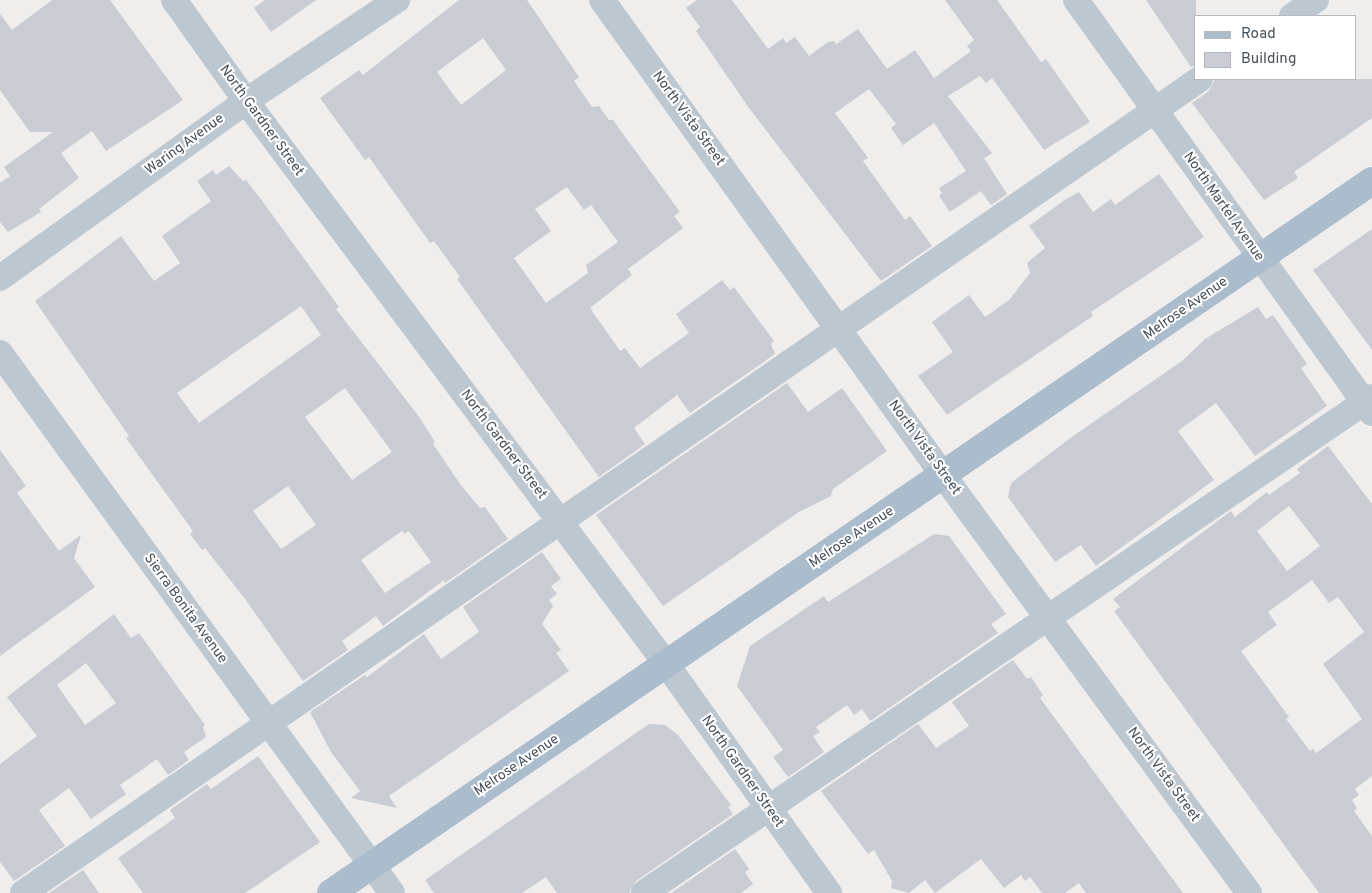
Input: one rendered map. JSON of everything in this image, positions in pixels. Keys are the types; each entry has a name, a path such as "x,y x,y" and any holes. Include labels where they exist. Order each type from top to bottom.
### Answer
{"main road":[{"name":"Melrose Avenue","path":"331,893 1372,181"}],"street":[{"name":"North Gardner Street","path":"174,0 246,101 667,665 829,893"},
{"name":"Waring Avenue","path":"0,278 246,101 397,0"},
{"name":"North Vista Street","path":"602,0 944,475 1250,893"},
{"name":"North Martel Avenue","path":"1076,0 1260,258 1370,404"},
{"path":"1294,15 1316,0"},
{"path":"23,893 1198,80"},
{"name":"Sierra Bonita Avenue","path":"0,353 392,893"},
{"path":"644,893 767,808 1370,404"}],"building":[{"path":"52,0 110,0 183,100 106,151 92,131 61,153 79,178 39,209 41,212 8,232 0,222 0,183 10,176 4,167 53,132 30,132 0,90 0,14 12,30"},
{"path":"265,0 316,0 271,32 254,8"},
{"path":"459,0 527,0 579,77 574,81 592,107 599,106 609,120 613,120 680,212 674,216 683,228 628,269 632,275 590,308 620,351 625,348 640,368 689,333 676,314 722,280 730,290 734,287 774,341 771,344 775,354 690,413 677,395 634,428 645,444 599,477 457,279 460,277 434,241 430,243 369,157 365,160 320,98 359,70 363,75","holes":["483,38 506,70 461,105 437,72","567,187 584,210 591,205 618,242 586,265 588,273 546,303 514,258 551,231 535,209"]},
{"path":"697,0 732,0 768,49 783,38 786,43 795,37 809,56 828,42 834,41 836,44 858,29 887,69 915,50 934,78 971,51 967,46 974,40 945,0 997,0 1041,62 1046,59 1090,122 1044,150 992,78 986,83 980,76 948,96 992,153 984,158 1007,194 991,205 981,191 950,212 939,196 942,193 939,188 966,171 934,123 903,145 891,128 896,124 869,89 835,113 868,158 863,161 905,220 910,216 932,246 881,281 749,108 696,31 700,27 686,8"},
{"path":"1146,0 1196,0 1196,15 1194,15 1194,66 1191,67"},
{"path":"1372,79 1372,118 1294,172 1298,178 1264,200 1192,103 1209,91 1214,80"},
{"path":"229,166 243,181 246,180 339,307 336,309 420,418 435,442 433,444 460,484 480,508 485,507 508,539 445,583 444,580 383,626 376,616 342,641 348,650 303,681 245,599 205,548 202,550 190,534 193,531 126,438 129,436 35,301 121,236 154,281 180,263 162,236 211,201 197,181 213,170 216,175","holes":["301,306 321,335 199,423 177,393","345,388 392,452 352,480 305,417","288,486 316,525 281,549 253,511","402,531 404,534 409,531 431,562 385,593 361,560"]},
{"path":"1159,174 1204,237 1091,312 1093,316 947,415 918,376 953,352 932,322 969,295 985,317 1009,300 1030,273 1027,263 1045,248 1029,226 1066,199 1079,192 1093,212 1111,199 1115,205"},
{"path":"1372,229 1372,350 1313,270"},
{"path":"1258,307 1266,319 1273,315 1307,364 1301,368 1327,406 1255,456 1216,403 1178,431 1214,480 1096,566 1081,545 1055,562 1008,497 1011,483 1073,436 1182,361 1205,339"},
{"path":"787,383 808,412 842,388 887,451 833,489 831,496 799,512 663,606 596,515"},
{"path":"1328,446 1372,504 1372,776 1355,789 1359,795 1352,800 1357,808 1354,811 1372,836 1372,893 1319,893 1114,611 1120,607 1113,599 1231,511 1235,517 1267,492 1269,495 1300,473 1297,469","holes":["1289,506 1320,546 1287,571 1257,531","1312,580 1329,603 1338,597 1364,632 1323,664 1362,719 1316,753 1313,749 1310,751 1286,719 1289,717 1241,651 1277,625 1268,612"]},
{"path":"0,450 26,486 17,493 59,551 81,535 74,558 95,587 0,656"},
{"path":"934,534 949,536 1006,614 991,624 998,633 870,721 862,709 854,715 847,705 816,727 820,732 813,736 824,752 788,777 773,757 783,750 737,686 750,646 824,596 828,602"},
{"path":"542,552 561,579 551,586 557,594 549,600 553,606 542,624 561,650 556,653 569,671 389,796 397,808 351,798 360,791 331,752 310,712 365,675 367,677 424,634 441,659 479,632 463,607"},
{"path":"114,614 131,638 139,633 205,725 203,727 206,737 184,752 189,760 168,775 157,759 120,785 126,794 91,819 69,788 39,810 65,846 14,881 0,862 0,764 37,736 7,697","holes":["86,663 116,703 85,725 57,685"]},
{"path":"1013,660 1027,679 1031,677 1043,695 1040,698 1183,893 1086,893 1079,883 1065,893 1042,893 1030,877 1025,881 1021,875 1004,888 981,859 935,893 925,880 909,893 891,888 892,881 874,850 868,854 821,791 918,724 936,748 969,726 952,702"},
{"path":"649,724 665,725 678,735 731,805 728,807 733,814 636,881 629,893 557,893 546,877 522,893 434,893 425,880"},
{"path":"258,756 320,842 245,893 143,893 118,858 175,818 170,810 207,784 211,789"},
{"path":"735,849 749,869 745,872 753,884 741,893 671,893"},
{"path":"83,870 99,893 49,893"}]}
